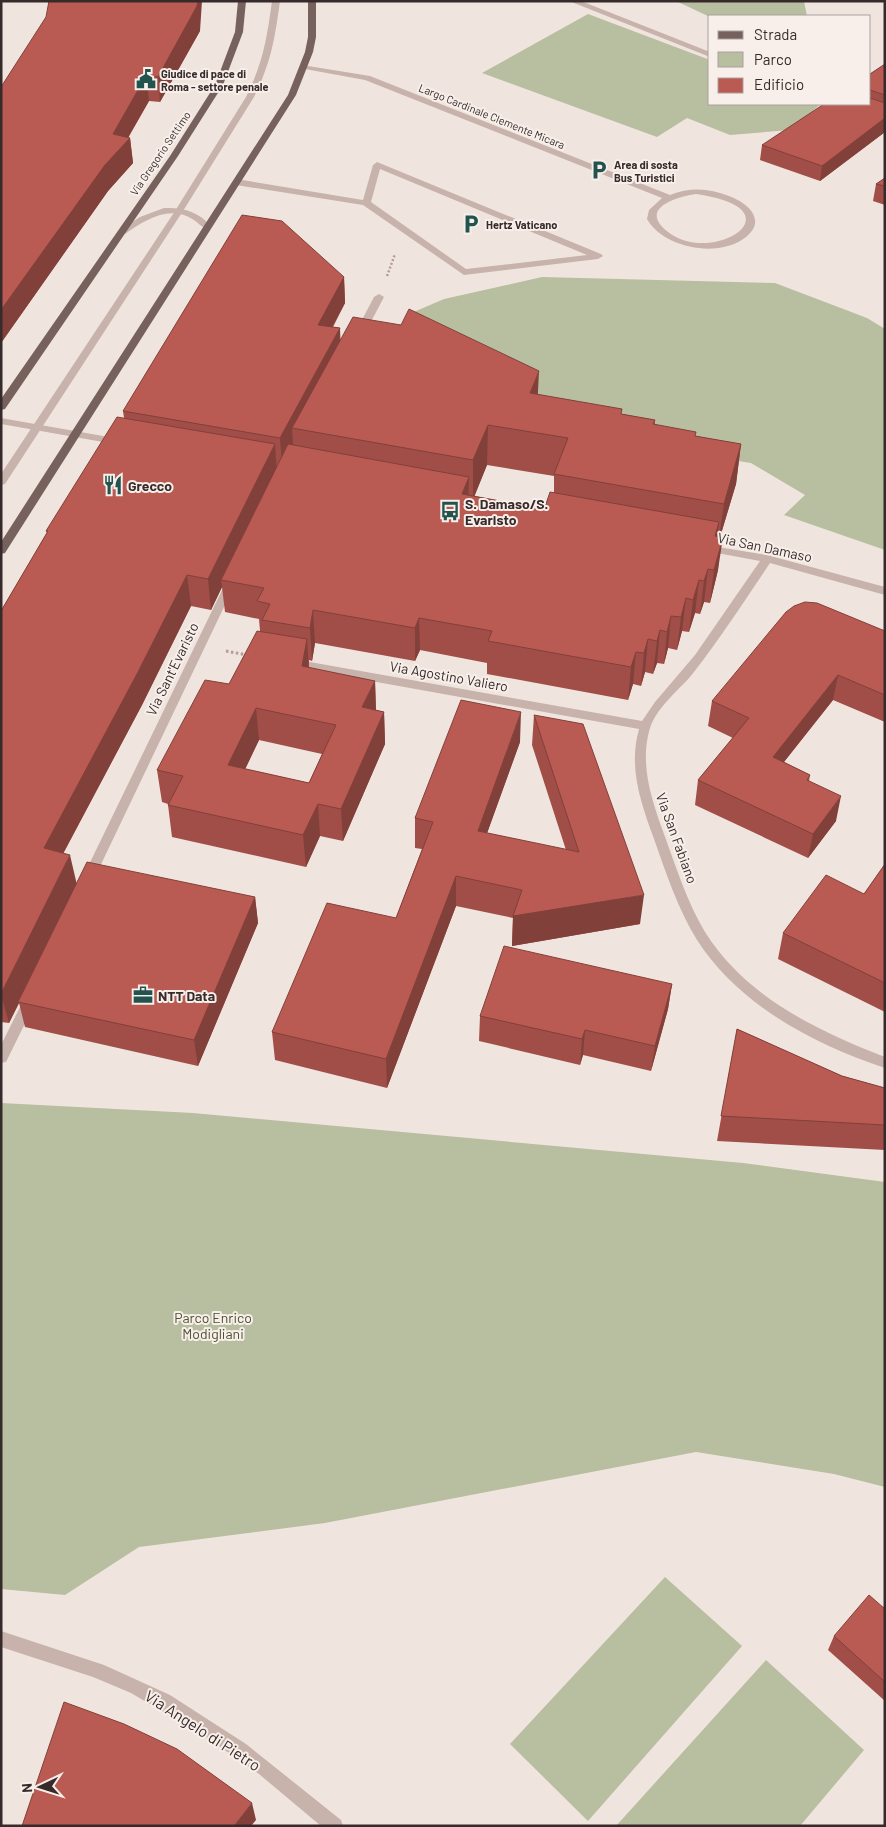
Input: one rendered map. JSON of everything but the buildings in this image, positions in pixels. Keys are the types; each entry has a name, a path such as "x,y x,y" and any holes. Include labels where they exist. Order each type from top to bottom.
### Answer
{"main road":[{"name":"Via Gregorio Settimo","path":"1,406 174,156 222,81 239,32 242,1"},
{"path":"1,551 292,95 305,67 312,37 312,1"}],"street":[{"path":"1,482 180,211 250,97 260,77 269,50 276,1"},
{"path":"574,1 708,54"},
{"name":"Largo Cardinale Clemente Micara","path":"305,67 367,78 667,197"},
{"path":"236,182 366,203 464,272 598,256 377,165 366,203"},
{"path":"696,191 726,196 738,202 746,210 750,218 749,227 742,235 731,241 716,244 700,245 676,240 659,230 652,221 652,212 667,197 696,191"},
{"name":"Via Gregorio Settimo","path":"122,232 149,215 165,211 180,211"},
{"path":"180,211 194,216 207,226"},
{"path":"356,341 379,298"},
{"path":"1,421 135,444"},
{"name":"Via San Damaso","path":"692,545 767,559 885,591"},
{"name":"Via San Fabiano","path":"767,559 689,671 658,707 645,726 641,743 640,765 645,797 671,871 699,932 732,974 765,1004 782,1016 821,1038 885,1063"},
{"name":"Via Sant'Evaristo","path":"84,886 234,577"},
{"name":"Via Agostino Valiero","path":"286,662 645,726"},
{"path":"1,1058 34,993"},
{"name":"Via Angelo di Pietro","path":"1,1639 90,1667 153,1696 185,1714 238,1749 294,1791 335,1826"}],"green space":[{"path":"676,1 804,1 807,15 708,15"},
{"path":"588,14 708,59 708,105 820,105 790,130 730,135 687,118 657,137 482,73"},
{"path":"542,277 775,283 867,318 885,329 885,550 784,515 805,495 751,463 615,442 409,314 444,299"},
{"name":"Parco Enrico Modigliani","path":"1,1103 193,1113 743,1163 885,1182 885,1487 834,1474 696,1452 325,1523 139,1547 65,1595 1,1589"},
{"path":"665,1577 742,1646 588,1821 510,1744"},
{"path":"766,1660 864,1750 800,1826 616,1826"}],"place":[{"name":"Giudice di pace di Roma - settore penale","path":"146,79"},
{"name":"Area di sosta Bus Turistici","path":"599,170"},
{"name":"Hertz Vaticano","path":"471,224"},
{"name":"Grecco","path":"113,485"},
{"name":"S. Damaso/S. Evaristo","path":"450,511"},
{"name":"NTT Data","path":"143,995"}]}
